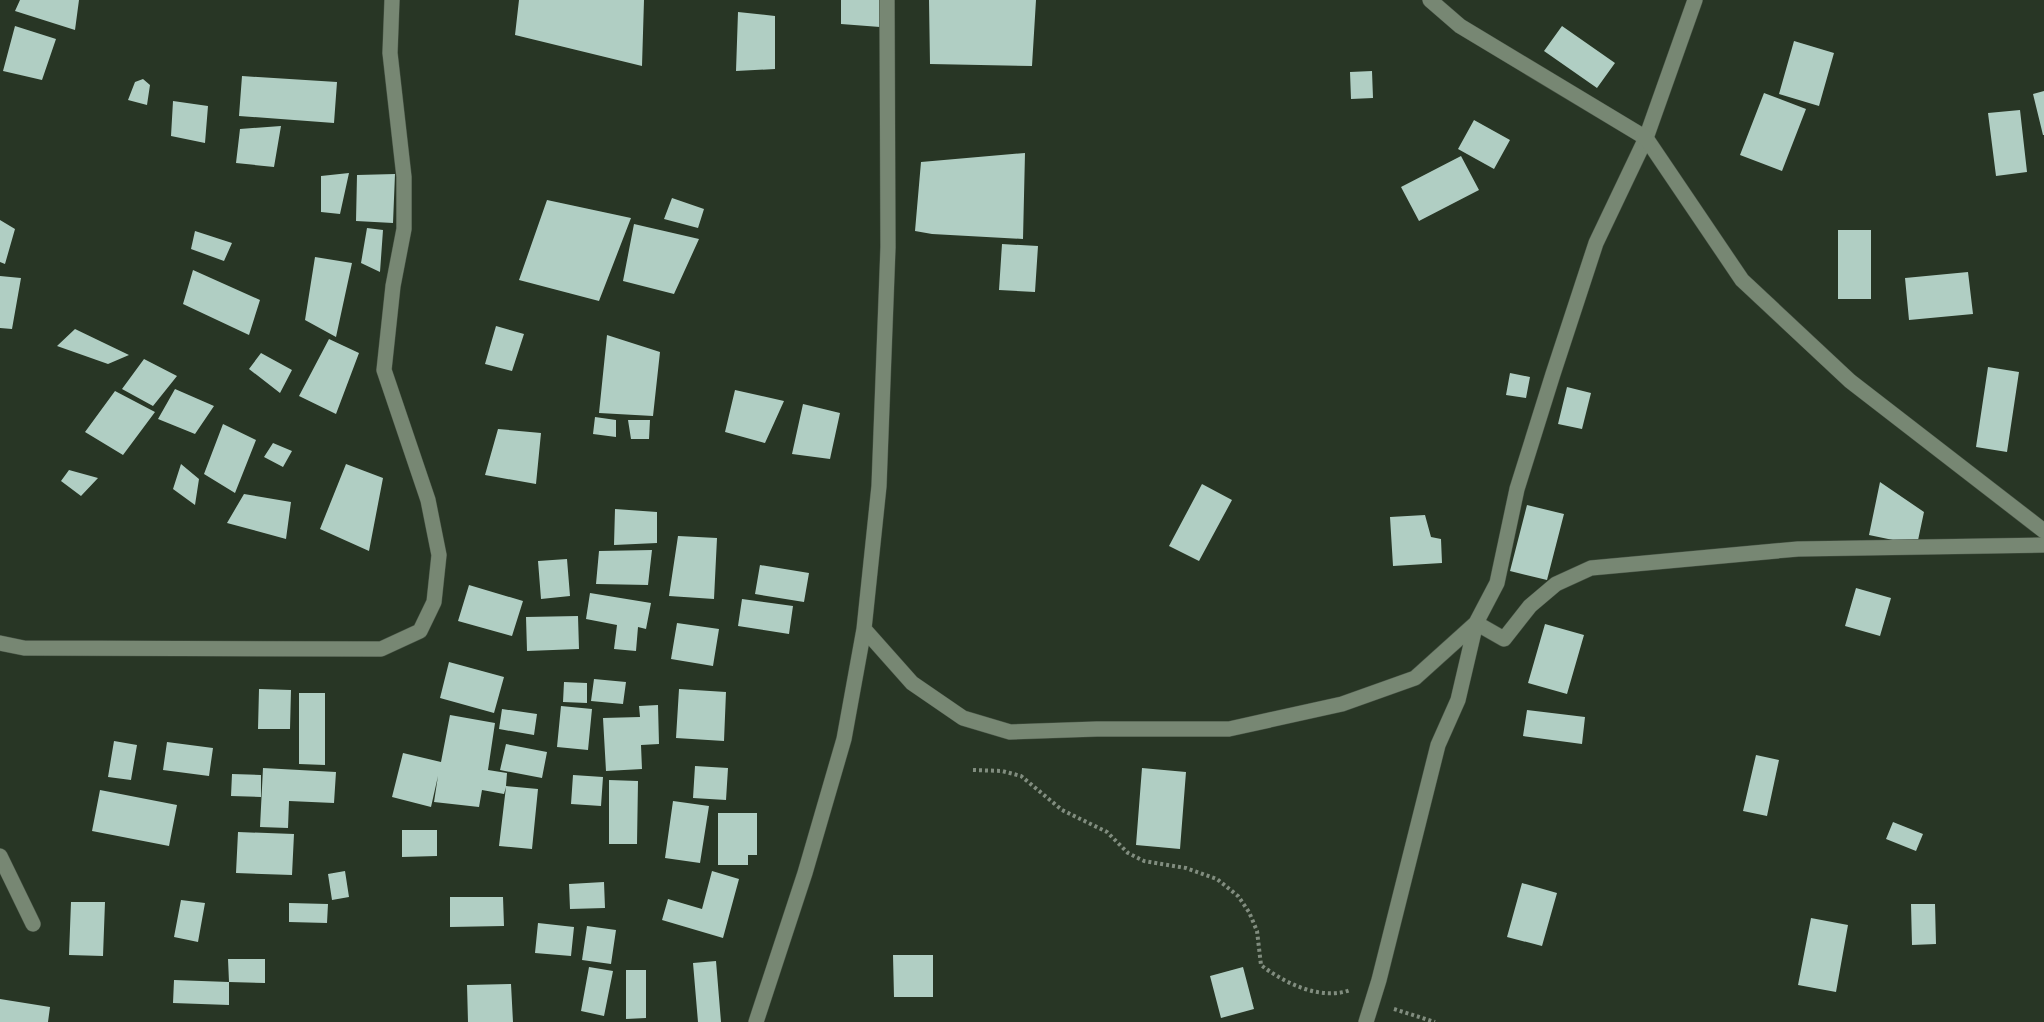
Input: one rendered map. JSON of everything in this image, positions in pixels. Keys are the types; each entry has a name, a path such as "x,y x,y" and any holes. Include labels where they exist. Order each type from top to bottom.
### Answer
{"street":[{"path":"0,643 24,648 381,649 420,631 434,602 439,555 428,500 384,370 393,286 404,229 404,177 390,53 392,0"},
{"path":"756,1022 805,873 844,740 864,629 879,486 888,247 886,0"},
{"path":"1430,0 1460,26 1646,138 1742,280 1850,381 2044,531"},
{"path":"1366,1022 1379,980 1438,745 1458,700 1476,623 1497,583 1517,489 1596,243 1646,138 1695,0"},
{"path":"1476,623 1504,639 1530,606 1556,584 1591,568 1798,549 2044,545"},
{"path":"864,629 912,683 963,718 1010,732 1097,729 1229,729 1342,705 1415,678 1476,623"},
{"path":"0,856 33,924"}],"path":[{"path":"973,770 1002,771 1021,776 1062,810 1107,832 1128,853 1144,861 1186,868 1217,879 1238,896 1249,912 1257,931 1262,965 1278,978 1309,990 1341,994 1379,980 1390,1008 1435,1022"}],"building":[{"path":"20,0 79,0 75,30 15,11"},
{"path":"519,0 644,0 642,66 515,35"},
{"path":"841,0 886,0 880,27 841,24"},
{"path":"929,0 1036,0 1032,66 930,64"},
{"path":"738,12 775,16 775,69 736,71"},
{"path":"15,26 56,39 42,80 3,71"},
{"path":"1562,26 1615,63 1597,88 1544,51"},
{"path":"1794,41 1834,53 1819,106 1779,94"},
{"path":"1372,71 1373,98 1351,99 1350,72"},
{"path":"242,76 337,82 334,123 239,116"},
{"path":"143,79 150,85 147,105 128,100 135,82"},
{"path":"2044,91 2044,135 2043,135 2033,94"},
{"path":"1764,93 1806,109 1782,171 1740,155"},
{"path":"173,101 208,106 205,143 171,136"},
{"path":"2020,110 2027,172 1996,176 1988,113"},
{"path":"1474,120 1510,140 1494,169 1458,149"},
{"path":"281,126 274,167 236,163 240,129"},
{"path":"1025,153 1023,239 915,231 921,162"},
{"path":"1461,156 1479,190 1419,221 1401,187"},
{"path":"349,173 340,214 321,212 321,176"},
{"path":"395,174 393,223 356,221 357,175"},
{"path":"672,198 704,209 698,228 664,219"},
{"path":"547,200 631,218 599,301 519,280"},
{"path":"0,220 15,229 5,264 0,262"},
{"path":"634,224 699,239 674,294 623,281"},
{"path":"367,228 383,230 380,272 361,263"},
{"path":"1838,230 1871,230 1871,299 1838,299"},
{"path":"195,231 232,243 224,261 191,249"},
{"path":"1002,244 1038,246 1035,292 999,290"},
{"path":"315,257 352,263 336,337 305,320"},
{"path":"193,270 260,300 249,335 183,304"},
{"path":"1968,272 1973,314 1909,320 1905,278"},
{"path":"0,276 21,278 12,329 0,328"},
{"path":"496,326 524,334 512,371 485,364"},
{"path":"75,329 129,355 108,364 57,346"},
{"path":"607,335 660,352 653,416 599,413"},
{"path":"329,339 359,353 336,414 299,396"},
{"path":"261,353 292,370 280,393 249,369"},
{"path":"144,359 177,376 153,406 122,389"},
{"path":"1988,367 2019,372 2007,452 1976,447"},
{"path":"1510,373 1530,377 1526,398 1506,395"},
{"path":"1567,387 1591,393 1582,429 1558,424"},
{"path":"175,389 214,406 195,434 158,419"},
{"path":"735,390 784,401 765,443 725,432"},
{"path":"115,391 155,412 123,455 85,432"},
{"path":"803,404 840,413 830,459 792,454"},
{"path":"595,417 616,420 616,437 593,434"},
{"path":"628,420 650,420 649,439 631,439"},
{"path":"223,424 256,440 235,493 204,474"},
{"path":"498,429 541,433 536,484 485,475"},
{"path":"273,443 292,451 283,467 264,457"},
{"path":"181,464 199,479 195,505 173,489"},
{"path":"346,464 383,478 369,551 320,529"},
{"path":"69,470 98,478 81,496 61,481"},
{"path":"1880,482 1924,512 1917,545 1869,535"},
{"path":"1202,484 1232,500 1199,561 1169,546"},
{"path":"244,494 291,502 286,539 227,523"},
{"path":"1527,505 1564,514 1547,580 1510,571"},
{"path":"615,509 657,512 657,543 614,545"},
{"path":"1425,515 1431,537 1441,539 1442,563 1393,566 1390,517"},
{"path":"678,536 717,538 714,599 669,596"},
{"path":"652,550 648,585 596,584 599,551"},
{"path":"567,559 570,596 541,599 538,561"},
{"path":"760,565 809,573 804,602 755,594"},
{"path":"469,585 523,601 512,636 458,621"},
{"path":"1856,588 1891,598 1880,636 1845,626"},
{"path":"590,593 651,603 646,629 638,627 636,651 614,649 617,625 586,619"},
{"path":"742,599 793,606 789,634 738,626"},
{"path":"578,616 579,649 527,651 526,617"},
{"path":"677,623 719,629 713,666 671,659"},
{"path":"1545,624 1584,635 1567,694 1528,683"},
{"path":"449,662 504,677 494,713 440,698"},
{"path":"594,679 626,682 623,704 591,701"},
{"path":"564,682 587,683 587,703 563,702"},
{"path":"259,689 291,690 290,729 258,729"},
{"path":"679,689 726,692 724,741 676,738"},
{"path":"299,693 325,693 325,765 299,764"},
{"path":"658,705 659,744 641,745 642,769 606,771 603,718 640,717 639,706"},
{"path":"561,706 592,709 588,750 557,747"},
{"path":"502,709 537,714 534,735 499,729"},
{"path":"1527,710 1585,717 1582,744 1523,736"},
{"path":"450,715 495,723 488,770 507,773 506,786 538,789 532,849 499,846 506,787 504,794 482,790 479,807 434,802 438,776 431,807 392,797 403,753 441,762"},
{"path":"114,741 137,745 131,780 108,777"},
{"path":"167,742 213,748 209,776 163,770"},
{"path":"506,744 547,752 542,778 500,770"},
{"path":"1756,755 1779,760 1767,816 1743,811"},
{"path":"695,766 728,768 726,800 693,798"},
{"path":"263,768 336,772 334,803 289,801 288,828 260,827"},
{"path":"1142,768 1186,772 1180,849 1136,845"},
{"path":"232,774 261,775 261,797 231,796"},
{"path":"573,775 603,777 601,806 571,804"},
{"path":"609,780 638,781 637,844 609,844"},
{"path":"100,790 177,805 169,846 92,831"},
{"path":"673,801 709,806 700,863 665,858"},
{"path":"718,813 757,813 757,855 748,855 748,865 718,865"},
{"path":"1893,822 1923,834 1916,851 1886,839"},
{"path":"402,830 437,830 437,856 402,857"},
{"path":"238,832 294,834 292,875 236,873"},
{"path":"345,871 349,897 332,900 328,874"},
{"path":"712,871 739,879 723,938 662,920 668,899 702,909"},
{"path":"604,882 605,908 570,909 569,884"},
{"path":"1522,883 1557,893 1542,946 1507,937"},
{"path":"450,897 503,897 504,926 450,927"},
{"path":"181,900 205,903 198,942 174,937"},
{"path":"71,902 105,902 103,956 69,955"},
{"path":"289,903 328,904 327,923 289,922"},
{"path":"1911,904 1935,904 1936,944 1912,945"},
{"path":"1811,918 1848,925 1836,992 1798,985"},
{"path":"538,923 574,927 571,956 535,953"},
{"path":"587,926 616,930 611,964 582,960"},
{"path":"893,955 933,955 933,997 894,997"},
{"path":"228,959 265,959 265,983 229,982"},
{"path":"716,961 721,1022 698,1022 693,963"},
{"path":"589,967 613,971 604,1016 581,1011"},
{"path":"1243,967 1254,1009 1221,1018 1210,976"},
{"path":"626,970 646,970 646,1018 626,1019"},
{"path":"174,980 229,982 229,1005 173,1003"},
{"path":"511,984 513,1022 468,1022 467,985"},
{"path":"0,999 50,1007 48,1022 0,1022"}]}
